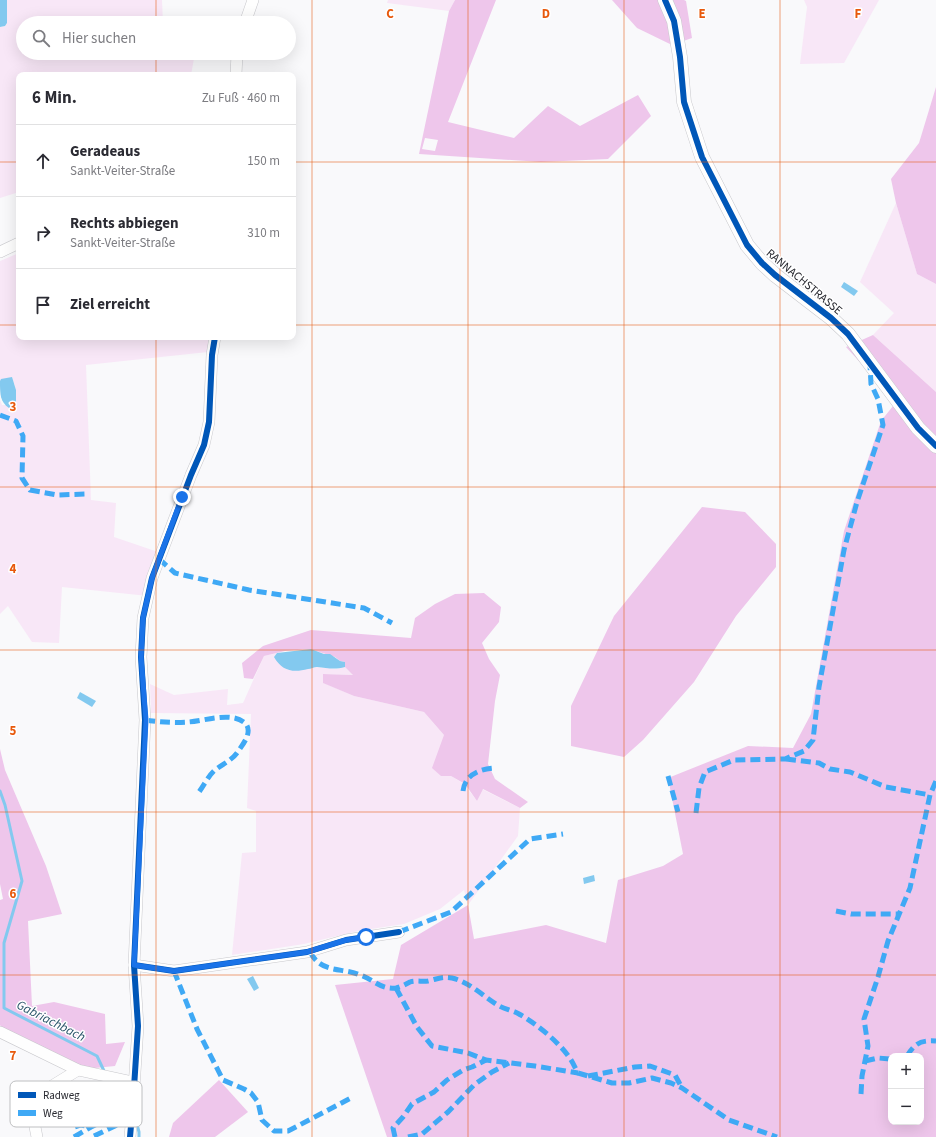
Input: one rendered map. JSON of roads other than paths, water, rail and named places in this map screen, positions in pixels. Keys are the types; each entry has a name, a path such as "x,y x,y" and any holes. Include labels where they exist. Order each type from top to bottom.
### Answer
{"street":[{"path":"247,16 253,0"},
{"name":"RANNACHSTRASSE","path":"665,0 674,21 680,57 684,102 698,146 702,157 747,245 762,263 775,275 831,318 848,334 918,428 936,446"},
{"path":"236,72 237,60"},
{"path":"0,252 16,244"},
{"path":"133,1081 137,1054 138,1026 134,965 146,720 141,657 143,618 152,578 204,445 209,422 212,356 215,340"},
{"path":"134,965 174,971 307,952 346,940 399,932"},
{"path":"0,1032 78,1070 129,1081"},
{"path":"60,1081 78,1070"},
{"path":"35,1127 37,1137"}],"water":[{"path":"0,0 7,0 7,23 5,26 0,27"},
{"path":"844,282 858,291 854,296 841,287"},
{"path":"12,377 16,390 16,404 9,408 6,406 1,397 0,381 1,379"},
{"path":"311,649 324,654 330,654 340,661 345,662 345,667 334,669 317,667 293,671 284,668 274,657 277,653"},
{"path":"80,692 96,701 92,707 77,698"},
{"path":"594,875 595,881 584,884 583,878"},
{"path":"253,976 259,988 254,991 247,979"}],"waterway":[{"name":"Gabriachbach","path":"0,791 5,805 22,881 4,943 4,1008 97,1056 105,1073"},
{"name":"Gabriachbach","path":"138,1127 139,1137"}]}
